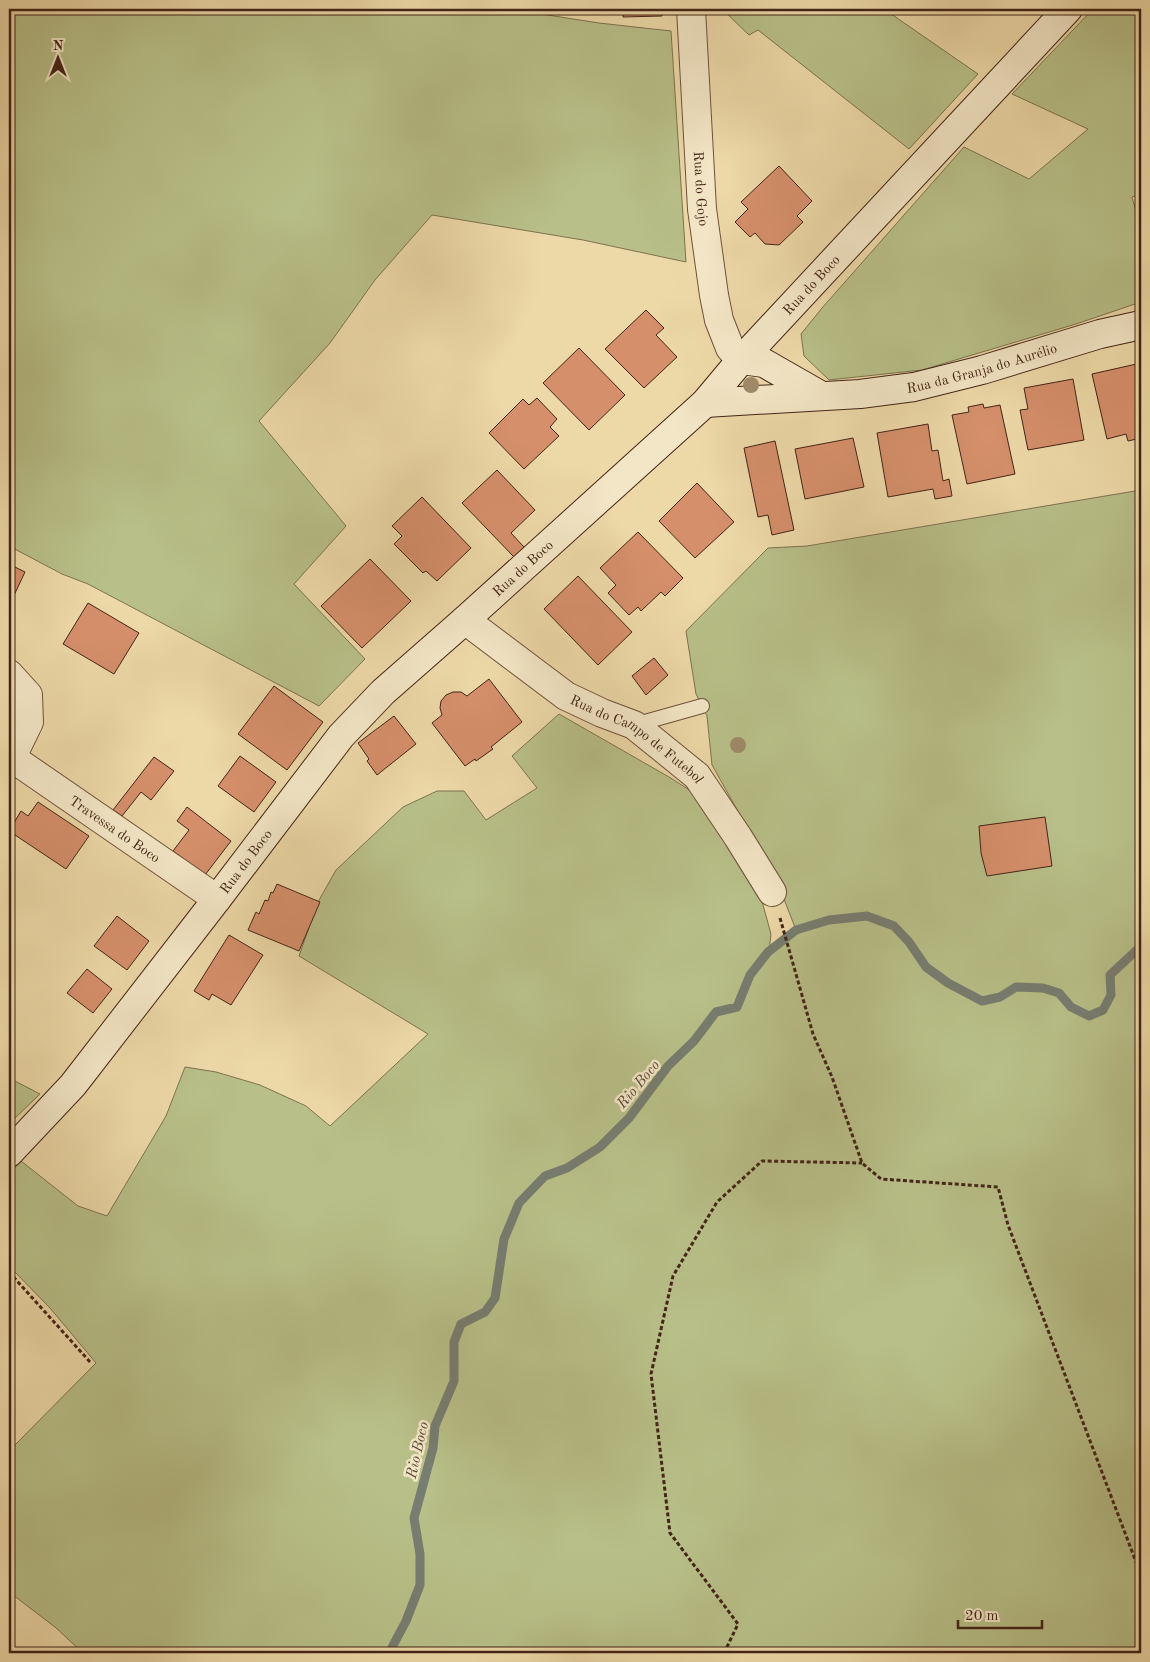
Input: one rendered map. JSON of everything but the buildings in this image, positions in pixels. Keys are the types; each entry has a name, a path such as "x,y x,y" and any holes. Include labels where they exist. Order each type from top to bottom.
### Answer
{"street":[{"name":"Rua do Gojo","path":"690,9 702,209 719,320 730,348 741,360"},
{"name":"Rua do Boco","path":"9,1153 73,1085 341,736 383,692 705,403 741,360 1068,9"},
{"name":"Rua da Granja do Aurélio","path":"705,403 860,394 914,387 982,370 1100,334 1141,325"},
{"path":"741,360 764,363 820,395"},
{"name":"Rua do Campo de Futebol","path":"465,620 566,696 602,713 634,725 698,776 772,892"},
{"path":"9,674 28,696 29,722 10,760"},
{"name":"Travessa do Boco","path":"10,760 217,899"}],"lane":[{"path":"634,725 702,706"}],"path":[{"path":"780,920 813,1034 832,1077 862,1163 881,1179 998,1187 1008,1225 1141,1575"},
{"path":"724,1653 738,1624 670,1533 651,1374 673,1276 717,1202 762,1161 862,1163"},
{"path":"9,1272 91,1363"}],"green space":[{"path":"9,9 509,9 599,23 671,31 686,262 583,240 432,215 375,280 330,343 259,421 346,526 294,584 365,659 319,706 88,584 62,574 9,546"},
{"path":"722,9 884,9 978,74 909,149 758,30 749,35"},
{"path":"1093,9 1141,9 1141,194 1132,197 1141,229 1141,302 1076,324 922,370 829,380 804,356 801,334 964,147 1029,179 1088,129 1012,94"},
{"path":"1141,490 1141,1653 83,1653 55,1627 9,1592 9,1439 15,1445 96,1363 50,1308 9,1266 9,1174 21,1161 78,1206 107,1216 166,1116 185,1067 216,1072 260,1085 306,1106 330,1126 428,1034 299,956 318,902 336,870 403,807 437,791 464,791 486,820 537,788 512,756 559,714 702,798 760,894 771,934 769,952 796,930 777,881 712,765 707,716 696,694 686,631 768,548 807,546"},
{"path":"9,1078 40,1094 9,1124"}],"waterway":[{"name":"Rio Boco","path":"389,1653 406,1621 420,1585 420,1554 414,1518 433,1448 435,1426 454,1381 454,1342 461,1324 485,1312 495,1298 504,1239 519,1203 545,1176 567,1168 600,1147 629,1118 668,1066 694,1041 716,1012 737,1007 750,975 768,952 796,930 829,920 867,916 894,926 909,942 926,967 948,983 982,1001 1000,997 1016,987 1043,988 1059,993 1071,1007 1089,1016 1103,1010 1111,995 1110,975 1141,946"}]}
